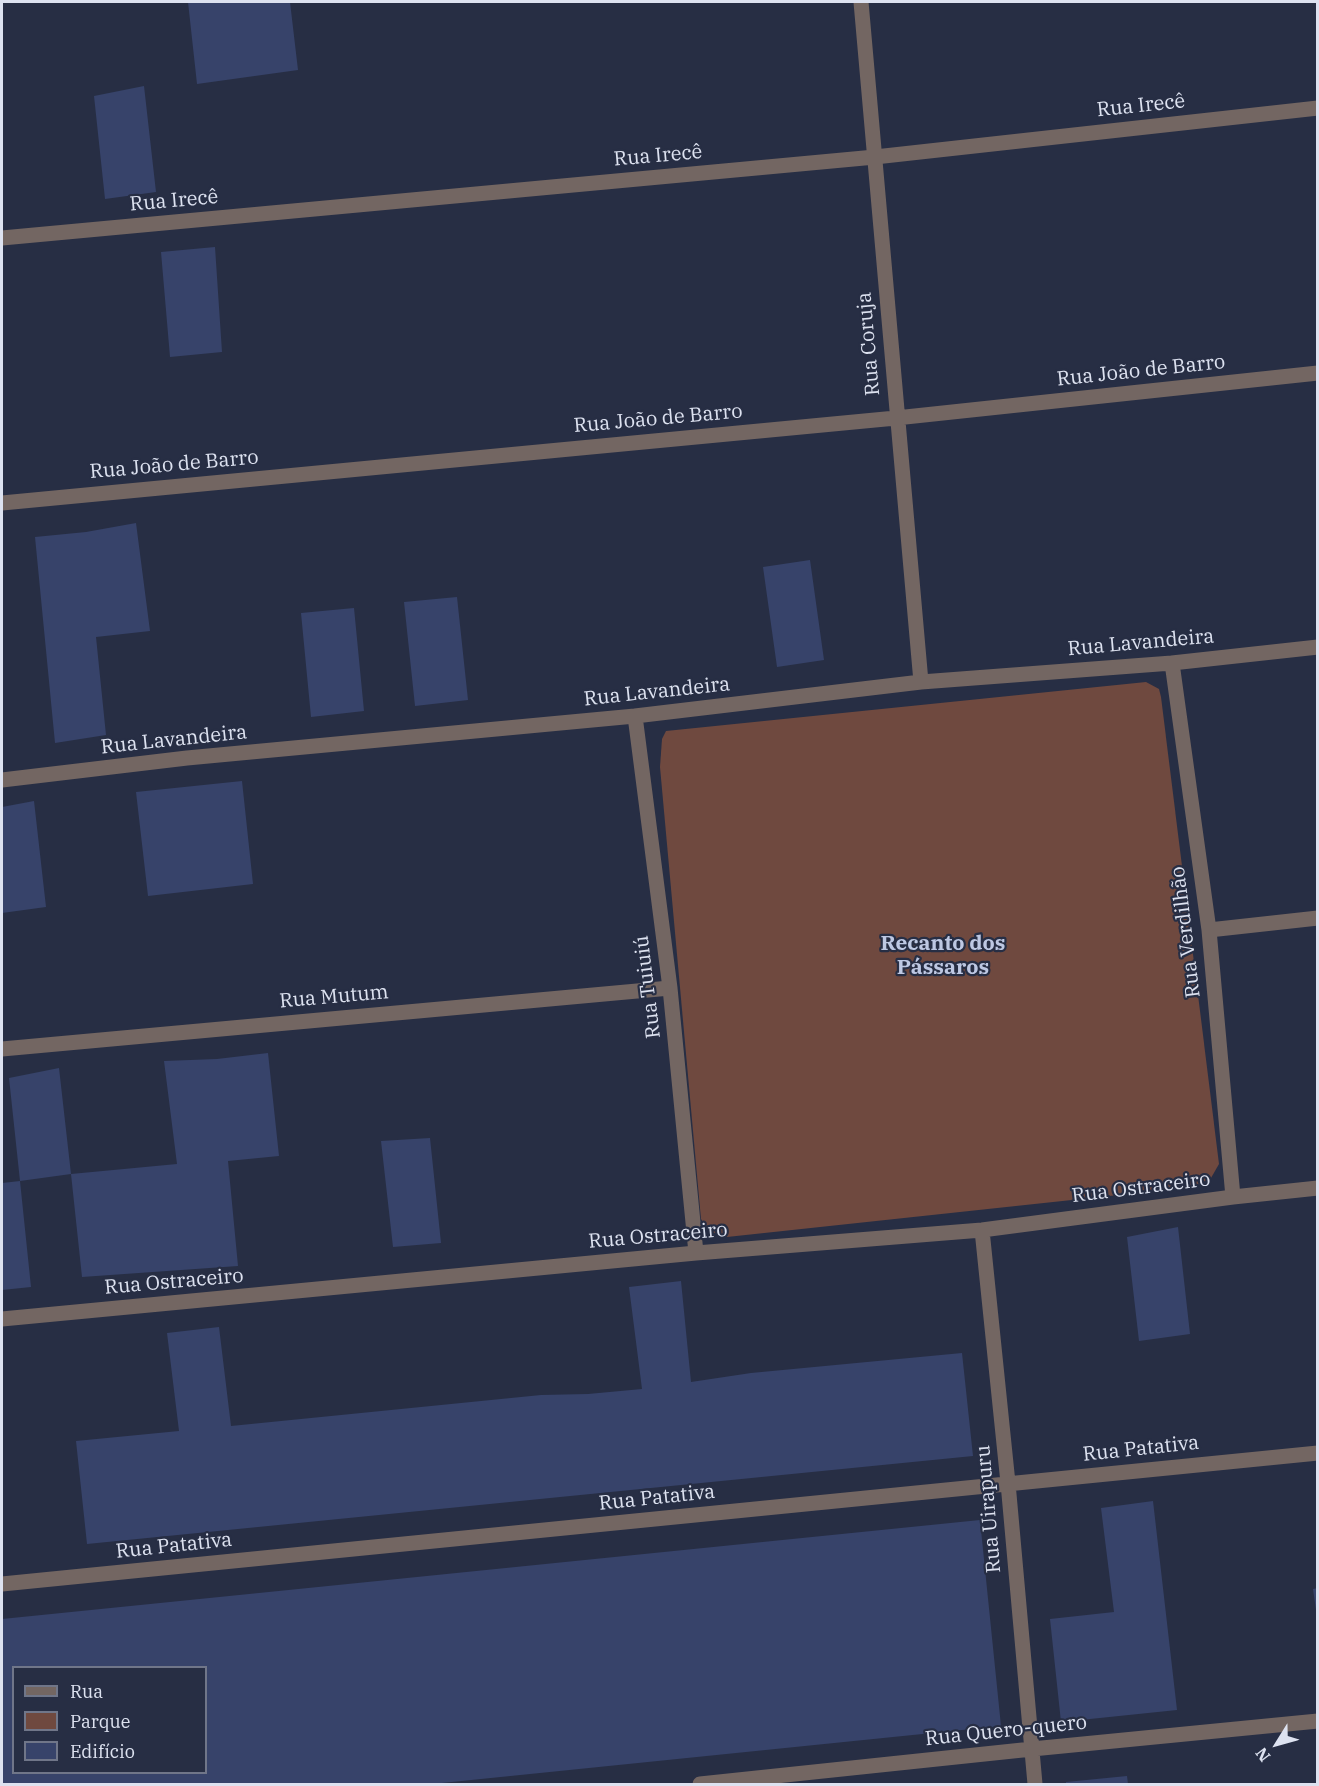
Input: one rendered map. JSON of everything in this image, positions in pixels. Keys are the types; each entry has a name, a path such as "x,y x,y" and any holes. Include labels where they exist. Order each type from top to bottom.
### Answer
{"street":[{"name":"Rua Coruja","path":"861,2 921,682"},
{"name":"Rua Irecê","path":"2,238 875,157 1317,108"},
{"name":"Rua João de Barro","path":"2,503 896,418 1317,373"},
{"name":"Rua Lavandeira","path":"2,780 187,758 635,716 921,682 1172,663 1317,647"},
{"name":"Rua Verdilhão","path":"1172,663 1209,930 1233,1197"},
{"name":"Rua Tuiuiú","path":"635,716 670,988 696,1253"},
{"path":"1209,930 1317,918"},
{"name":"Rua Mutum","path":"2,1049 670,988"},
{"name":"Rua Ostraceiro","path":"2,1319 696,1253 982,1230 1317,1188"},
{"name":"Rua Uirapuru","path":"982,1230 1035,1785"},
{"name":"Rua Patativa","path":"2,1584 1317,1453"},
{"name":"Rua Quero-quero","path":"700,1785 1317,1721"}],"green space":[{"path":"1146,682 1159,689 1161,697 1219,1164 1211,1178 1193,1187 727,1237 709,1231 701,1219 660,767 662,739 666,731"}],"building":[{"path":"188,2 290,2 298,70 197,84"},
{"path":"144,86 156,192 105,199 94,96"},
{"path":"215,247 222,352 170,357 161,252"},
{"path":"136,523 150,631 96,637 106,735 55,743 35,537 86,532"},
{"path":"810,560 824,660 777,667 763,567"},
{"path":"457,597 468,700 415,706 404,602"},
{"path":"354,608 364,711 311,717 301,613"},
{"path":"242,781 253,884 148,896 136,792"},
{"path":"34,801 46,907 2,913 2,807"},
{"path":"268,1053 279,1156 228,1161 238,1266 82,1277 71,1174 177,1164 164,1061 217,1059"},
{"path":"59,1068 71,1174 20,1181 9,1078"},
{"path":"430,1138 441,1243 393,1247 381,1141"},
{"path":"20,1181 31,1287 2,1290 2,1183"},
{"path":"1178,1227 1190,1334 1139,1341 1127,1237"},
{"path":"681,1281 691,1382 751,1373 962,1353 973,1456 87,1544 76,1441 179,1431 167,1333 219,1327 231,1426 541,1395 642,1389 629,1287"},
{"path":"1153,1501 1177,1710 1061,1722 1050,1619 1114,1612 1101,1508"},
{"path":"980,1520 1001,1726 432,1784 2,1784 2,1619"},
{"path":"1318,1588 1318,1609 1316,1610 1313,1589"},
{"path":"1127,1776 1128,1784 1066,1784 1066,1782"}],"district":[{"name":"Recanto dos Pássaros","path":"943,956"}]}
